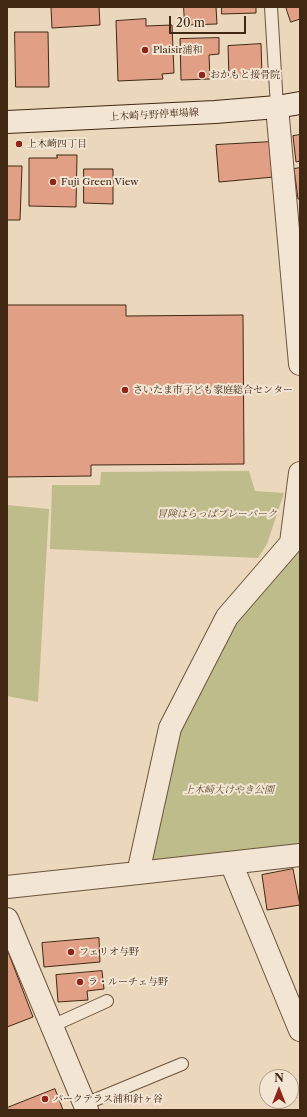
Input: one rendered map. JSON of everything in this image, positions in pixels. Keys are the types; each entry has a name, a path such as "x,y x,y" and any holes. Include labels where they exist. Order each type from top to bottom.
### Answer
{"street":[{"name":"上木崎与野停車場線","path":"7,122 215,112 277,107 300,103"},
{"path":"277,107 300,364"},
{"path":"138,873 170,728 227,617 296,543 300,473"},
{"path":"7,886 300,855"},
{"path":"231,863 300,1030"},
{"path":"7,919 86,1107"}],"lane":[{"path":"272,7 277,107"},
{"path":"52,1026 107,1001"},
{"path":"86,1107 182,1064"}],"green space":[{"name":"冒険はらっぱプレーパーク","path":"249,471 255,491 284,493 267,544 258,558 50,549 52,485 100,485 101,472"},
{"path":"7,505 49,509 38,702 7,696"},
{"name":"上木崎大けやき公園","path":"300,544 300,855 138,873 170,728 227,617"}],"building":[{"path":"99,7 100,25 52,28 51,8"},
{"path":"184,7 216,7 217,24 185,25"},
{"path":"222,7 256,7 256,13 222,14"},
{"path":"286,7 300,7 300,19 291,22"},
{"name":"Plaisir浦和","path":"146,19 146,26 172,25 174,73 162,74 163,79 118,81 116,21"},
{"path":"15,32 48,32 49,87 16,87"},
{"path":"219,38 219,54 209,55 210,79 181,80 180,39"},
{"path":"261,44 262,75 229,77 228,46"},
{"path":"300,135 300,161 296,162 293,136"},
{"path":"271,142 274,177 219,182 216,145"},
{"name":"Fuji Green View","path":"57,155 77,155 76,207 29,206 29,158 57,158"},
{"path":"7,166 22,166 20,220 7,220"},
{"path":"300,168 300,199 298,199 294,169"},
{"path":"84,169 113,169 113,204 84,203"},
{"name":"さいたま市子ども家庭総合センター","path":"7,305 126,305 126,316 243,315 244,464 91,465 91,476 7,477"},
{"path":"293,869 300,905 267,910 262,875"},
{"name":"フェリオ与野","path":"99,938 100,962 44,967 42,943"},
{"path":"7,949 33,1017 7,1027"},
{"name":"ラ・ルーチェ与野","path":"102,971 104,989 87,991 88,1000 58,1002 56,975"},
{"name":"パークテラス浦和針ヶ谷","path":"55,1089 63,1110 7,1110 7,1108"}],"place":[{"name":"Plaisir浦和","path":"145,50"},
{"name":"おかもと接骨院","path":"202,75"},
{"name":"上木崎四丁目","path":"19,144"},
{"name":"Fuji Green View","path":"53,182"},
{"name":"さいたま市子ども家庭総合センター","path":"125,390"},
{"name":"フェリオ与野","path":"71,952"},
{"name":"ラ・ルーチェ与野","path":"80,982"},
{"name":"パークテラス浦和針ヶ谷","path":"45,1099"}]}
